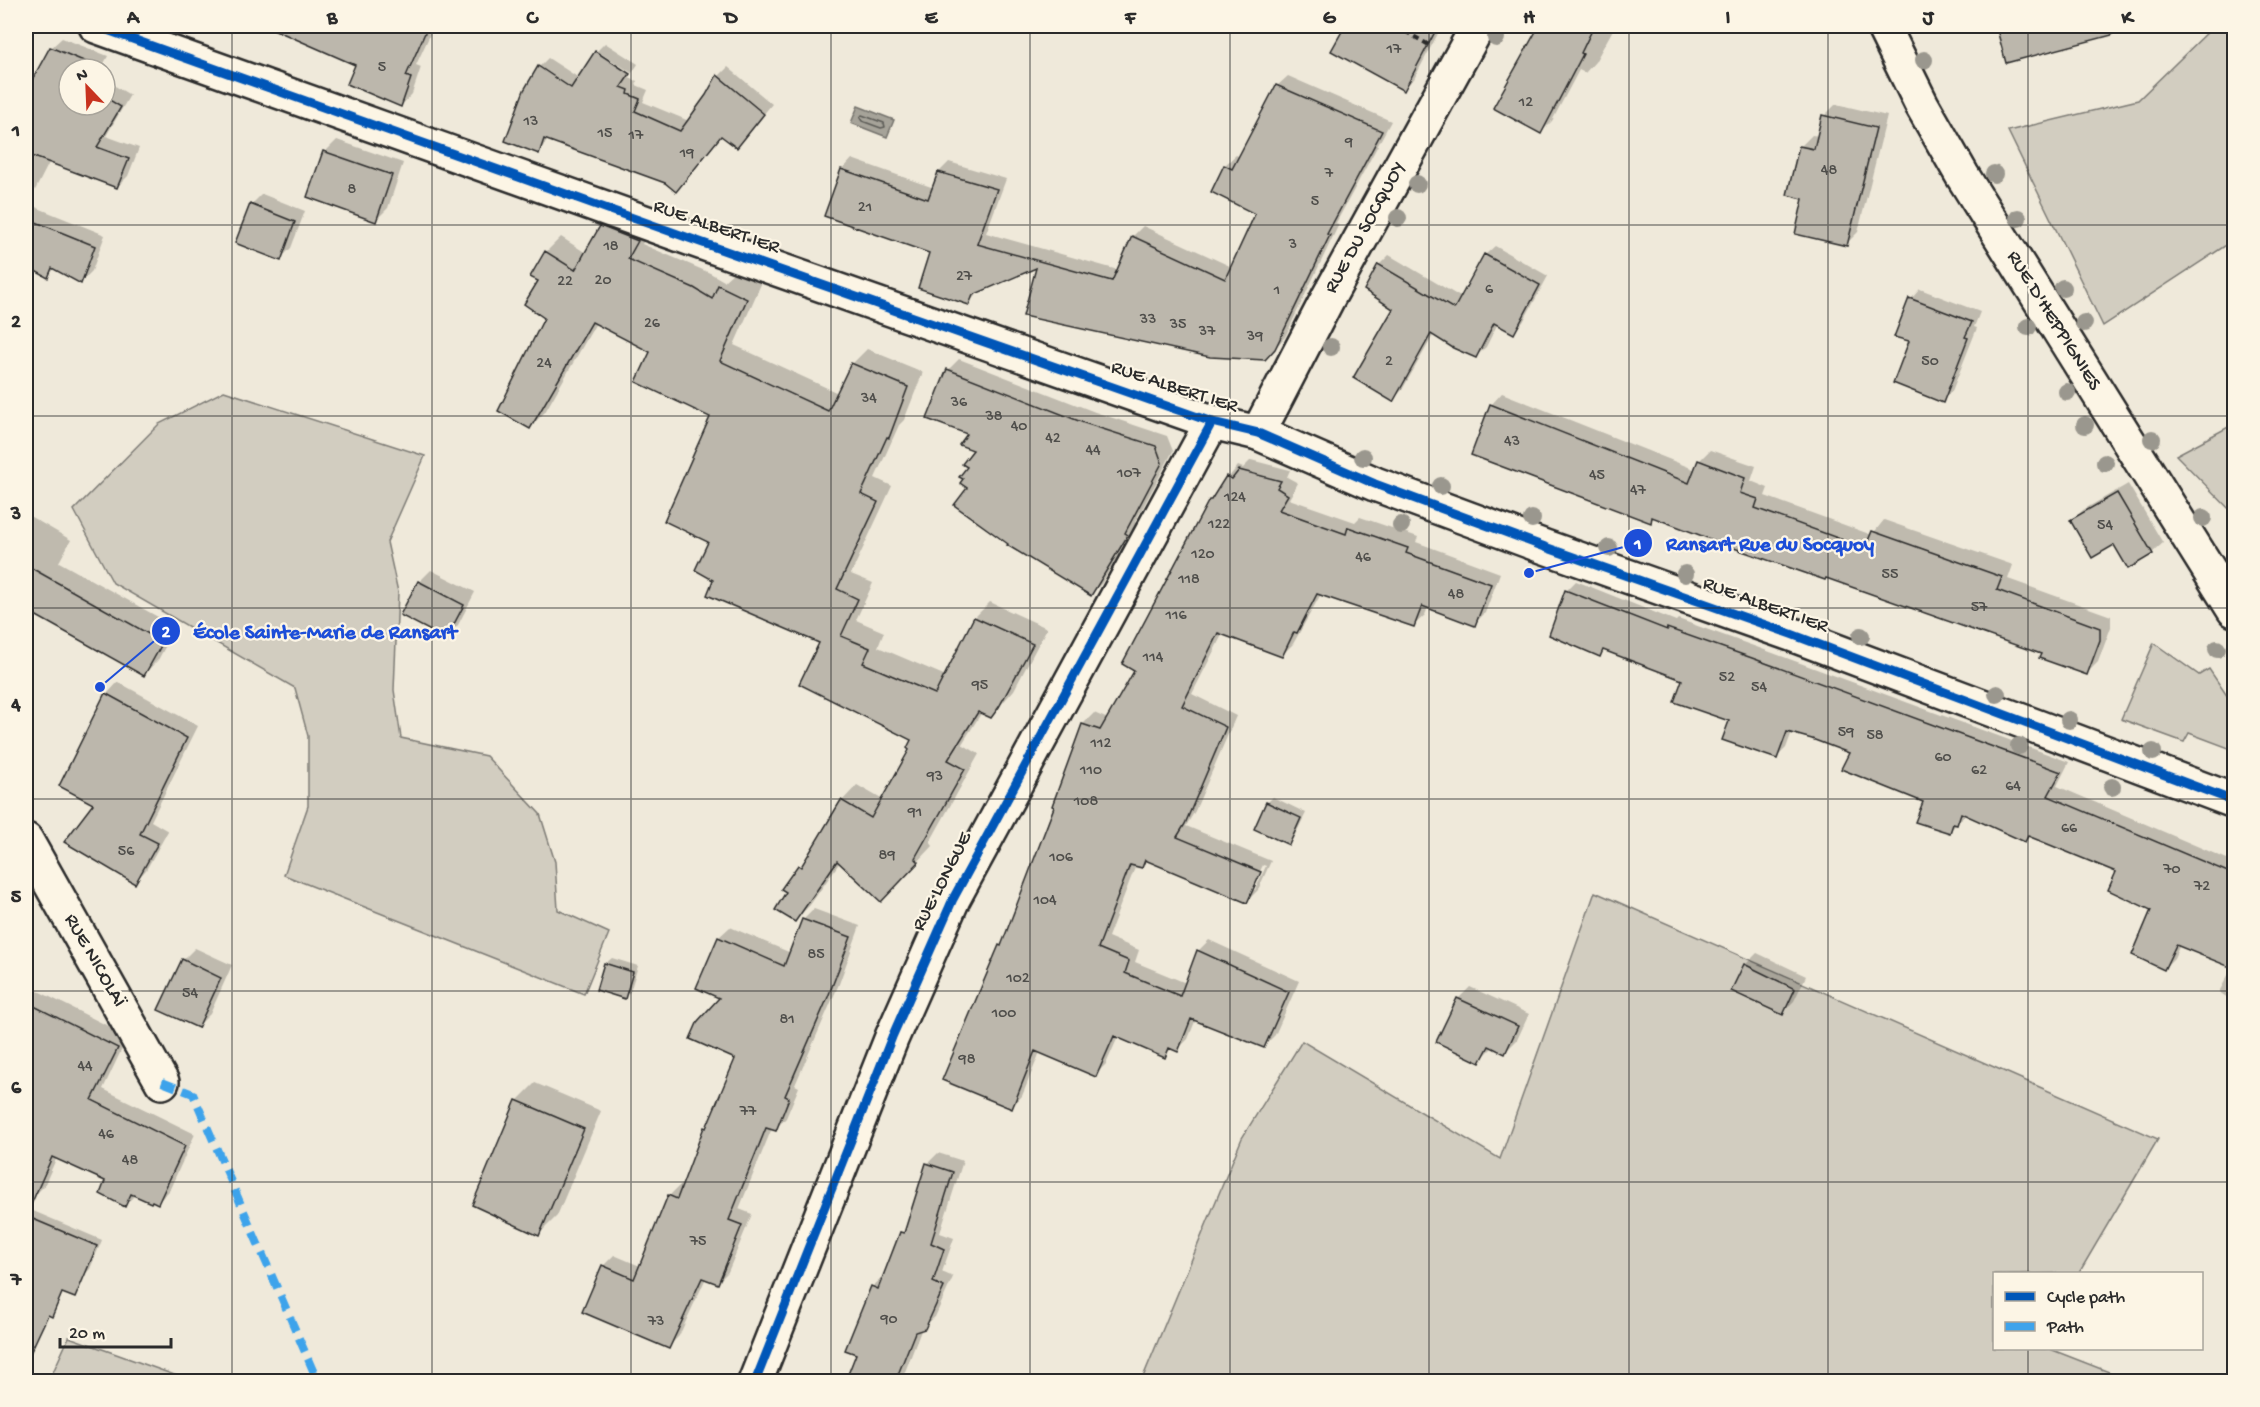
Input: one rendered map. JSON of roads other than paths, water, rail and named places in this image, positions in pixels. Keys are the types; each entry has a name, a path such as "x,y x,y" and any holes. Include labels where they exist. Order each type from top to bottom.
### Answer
{"street":[{"name":"RUE ALBERT IER","path":"96,26 1212,422 1258,433 1375,484 1791,634 2235,801"},
{"name":"RUE DU SOCQUOY","path":"1258,433 1328,298 1478,26"},
{"name":"RUE D'HEPPIGNIES","path":"1883,26 1922,105 1962,175 2235,610"},
{"name":"RUE LONGUE","path":"755,1382 892,1037 953,899 1212,422"},
{"name":"RUE NICOLAÏ","path":"26,840 162,1082"}],"water":[{"path":"858,106 894,120 887,137 851,123"}],"place":[{"name":"Ransart Rue du Socquoy","path":"1529,573"},
{"name":"École Sainte-Marie de Ransart","path":"100,687"}]}
